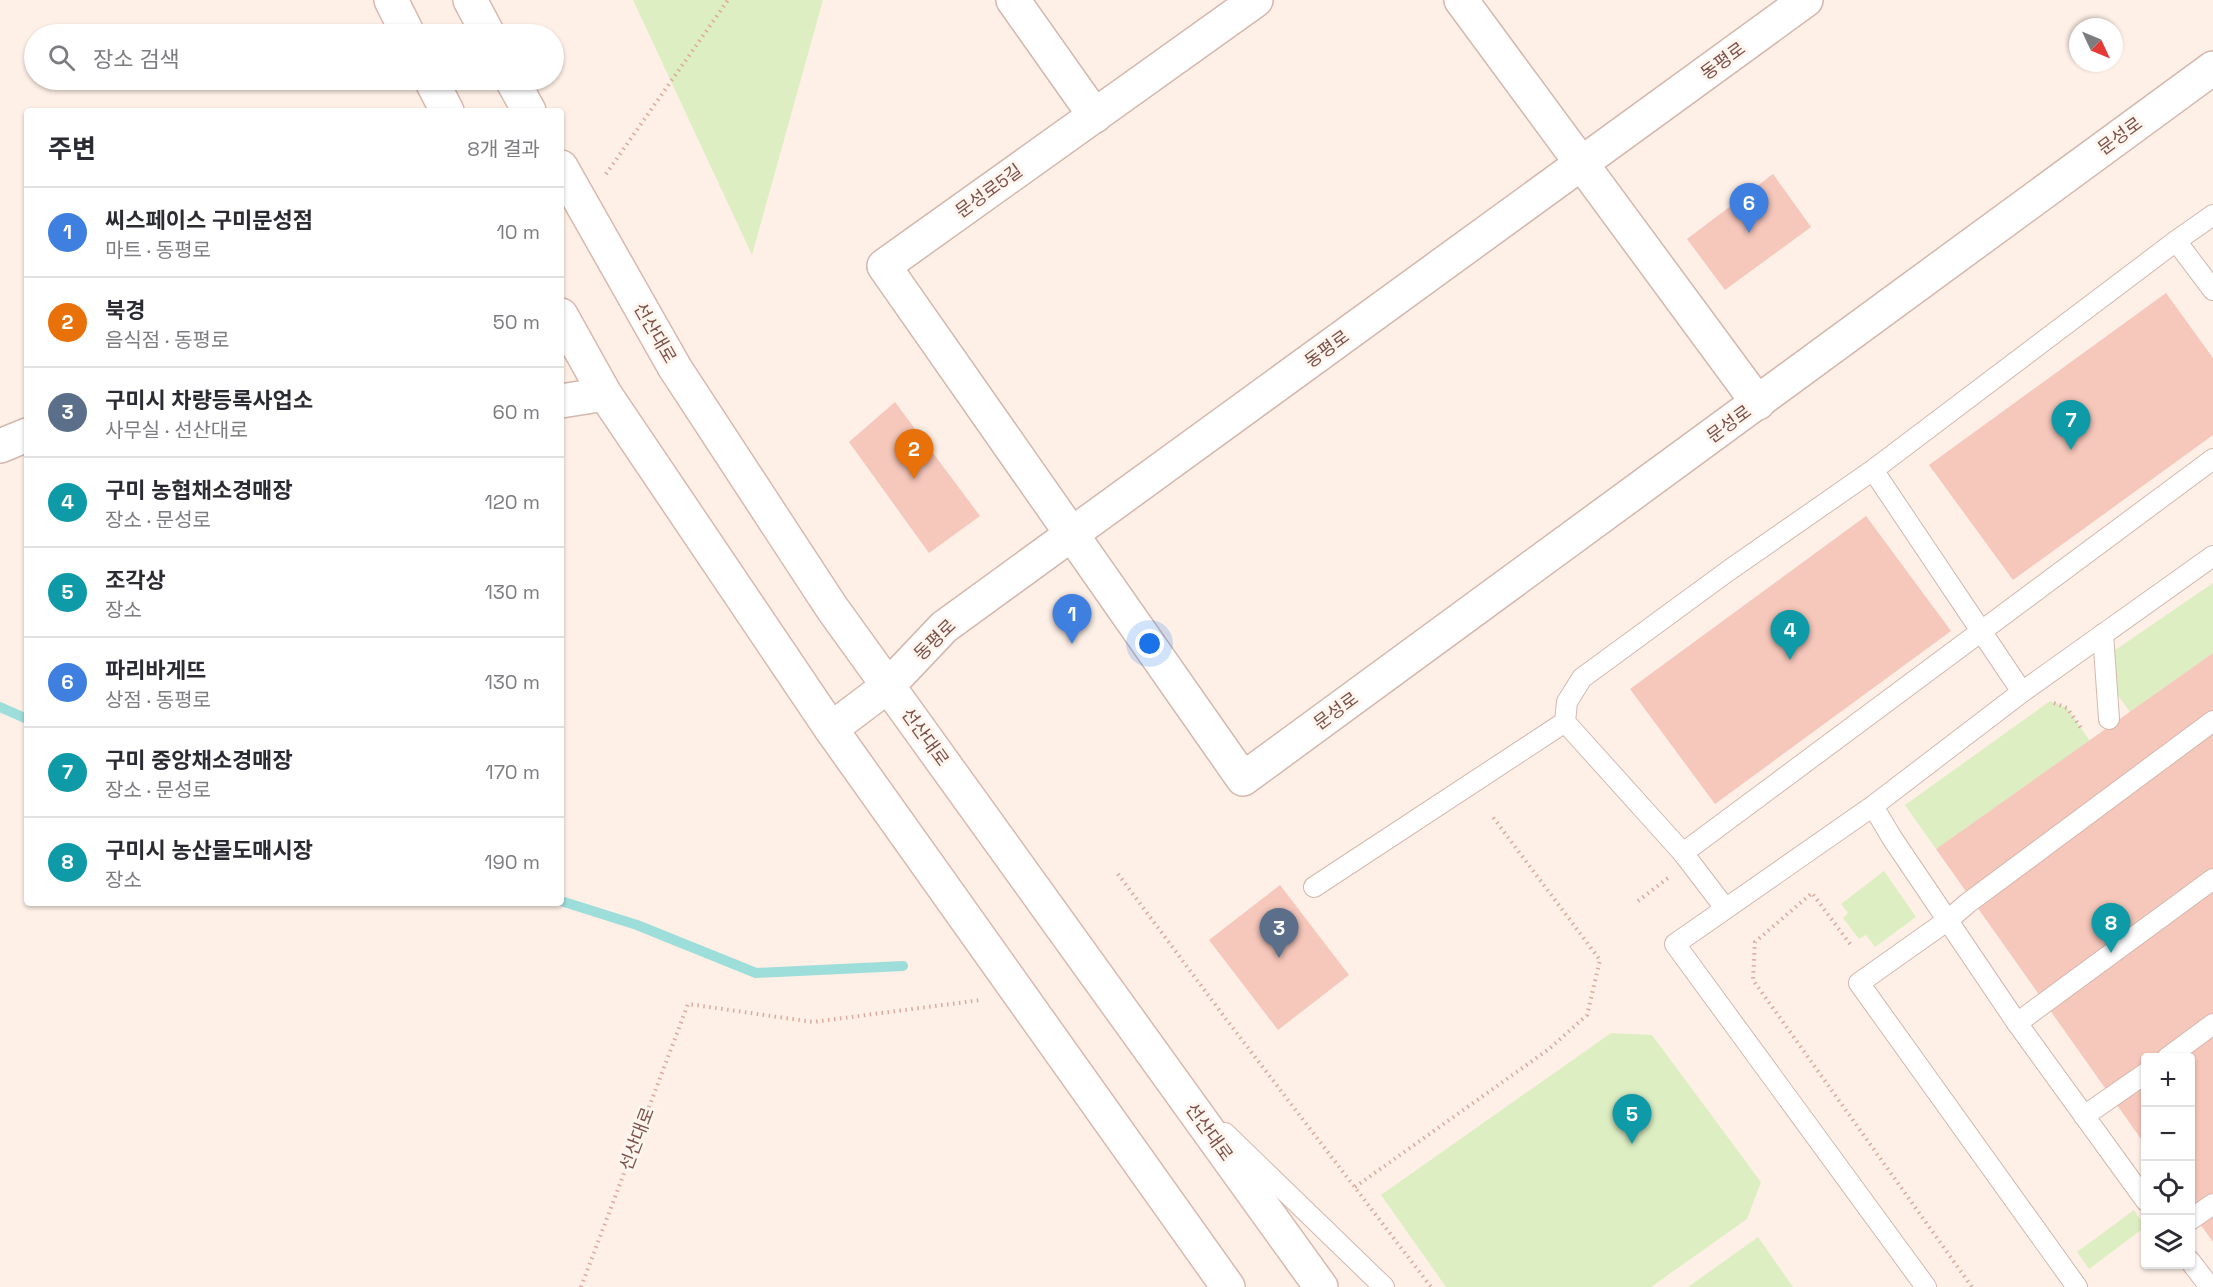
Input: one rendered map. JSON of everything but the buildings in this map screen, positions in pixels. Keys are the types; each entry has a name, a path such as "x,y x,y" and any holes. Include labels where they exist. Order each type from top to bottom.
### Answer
{"street":[{"path":"391,0 403,24"},
{"path":"470,0 483,24"},
{"path":"1013,0 1095,116"},
{"name":"문성로5길","path":"1073,535 884,266 1256,0"},
{"path":"1461,0 1758,403"},
{"name":"동평로","path":"831,729 888,686 944,627 1806,0"},
{"name":"문성로","path":"1073,535 1243,779 2213,68"},
{"path":"436,90 445,108"},
{"path":"517,90 527,108"},
{"name":"선산대로","path":"564,172 675,368 832,608 1321,1287"},
{"path":"564,320 605,394 831,729 1228,1287"},
{"path":"564,401 605,394"},
{"path":"0,446 24,436"}],"lane":[{"path":"1725,908 1683,853 1565,723 1567,702 1582,678 1728,571 1873,470 2213,215"},
{"path":"2176,241 2213,290"},
{"path":"1683,853 2213,459"},
{"path":"1873,470 2022,692"},
{"path":"1926,1287 1675,944 1873,806 2022,692 2213,556"},
{"path":"2103,634 2109,719"},
{"path":"2077,1287 1859,983 1948,920 2213,721"},
{"path":"1314,887 1565,723"},
{"path":"1873,806 1892,838 2017,1023 2141,1195"},
{"path":"2017,1023 2213,879"},
{"path":"2174,1053 2213,1024"},
{"path":"2084,1116 2141,1076"},
{"path":"1176,1085 1384,1287"},
{"path":"2195,1217 2213,1204"},
{"path":"2195,1268 2210,1287"}],"path":[{"path":"584,207 728,0"},
{"path":"2050,701 2067,708 2084,732"},
{"path":"1355,1187 1550,1049 1587,1015 1600,960 1492,816"},
{"path":"1118,874 1431,1287"},
{"path":"1850,944 1812,893 1755,942 1753,980 1972,1287"},
{"name":"선산대로","path":"581,1287 688,1004 813,1022 1021,995"}],"green space":[{"path":"633,0 823,0 752,255"},
{"path":"2213,583 2213,653 2130,712 2104,676 2105,657"},
{"path":"2050,701 2067,708 2090,741 1936,849 1905,805"},
{"path":"1884,871 1916,917 1875,947 1866,935 1859,939 1843,918 1848,913 1841,904"},
{"path":"1611,1033 1652,1035 1761,1182 1747,1219 1651,1287 1446,1287 1381,1195"},
{"path":"2134,1210 2141,1221 2141,1230 2089,1269 2077,1252"},
{"path":"1758,1237 1793,1287 1688,1287"}],"waterway":[{"path":"0,707 24,718"},
{"path":"564,902 637,925 756,973 903,966"}],"place":[{"name":"파리바게뜨","path":"1749,233"},
{"name":"구미 중앙채소경매장","path":"2071,450"},
{"name":"북경","path":"914,479"},
{"name":"씨스페이스 구미문성점","path":"1072,644"},
{"name":"구미 농협채소경매장","path":"1790,660"},
{"name":"구미시 농산물도매시장","path":"2111,953"},
{"name":"구미시 차량등록사업소","path":"1279,958"},
{"name":"조각상","path":"1632,1144"}]}
